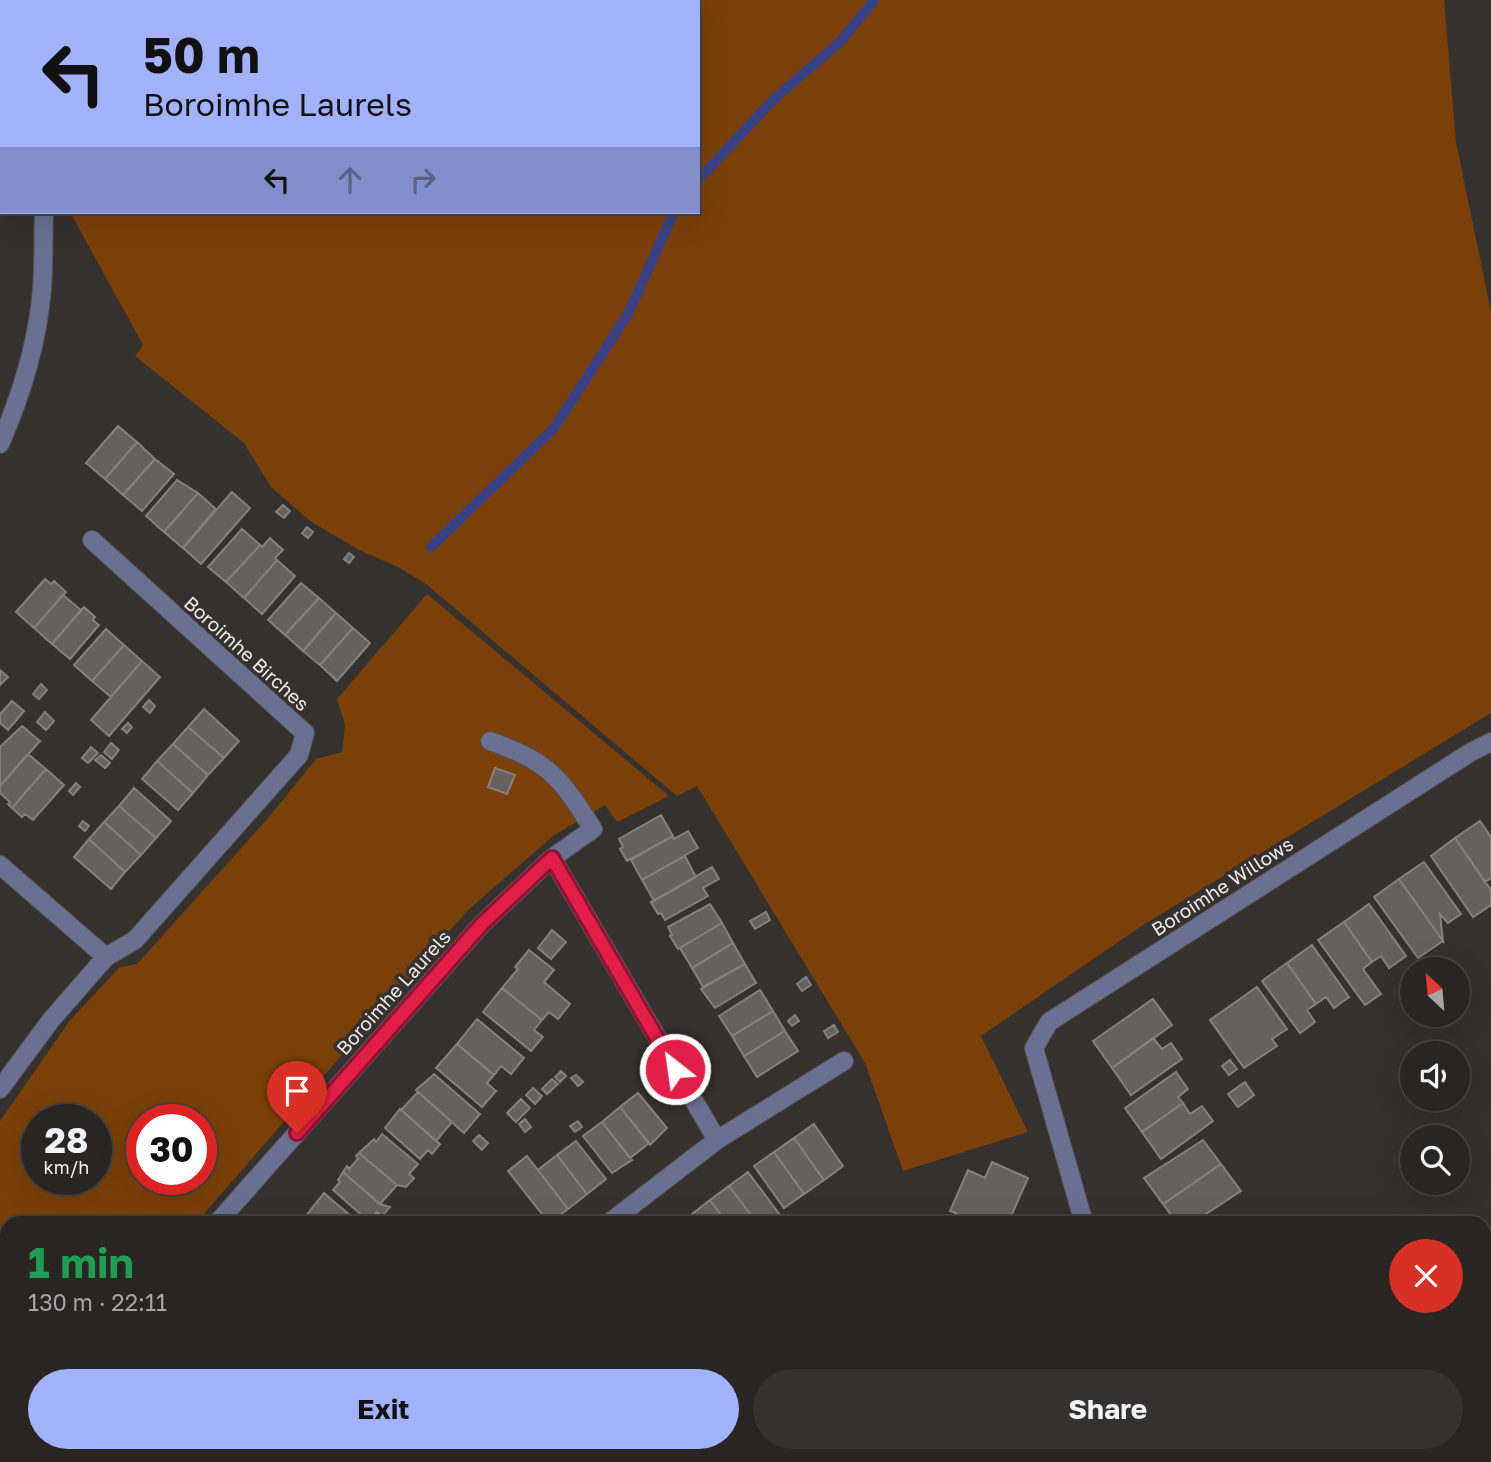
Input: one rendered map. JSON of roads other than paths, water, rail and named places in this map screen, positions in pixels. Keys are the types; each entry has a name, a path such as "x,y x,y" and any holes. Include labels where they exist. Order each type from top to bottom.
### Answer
{"street":[{"path":"0,444 11,419 33,343 42,288 44,214"},
{"name":"Boroimhe Birches","path":"0,1089 51,1020 106,957 135,940 299,755 305,733 92,540"},
{"name":"Boroimhe Laurels","path":"223,1216 482,924 552,858 593,829 571,795 551,771 522,753 490,741"},
{"name":"Boroimhe Willows","path":"1082,1216 1034,1048 1049,1021 1471,751 1491,742"},
{"path":"552,858 717,1140"},
{"path":"0,865 106,957"},
{"path":"618,1216 717,1140 844,1061"}],"waterway":[{"path":"700,178 774,99 841,41 874,0"},
{"path":"431,547 554,428 628,314 673,214"}]}
